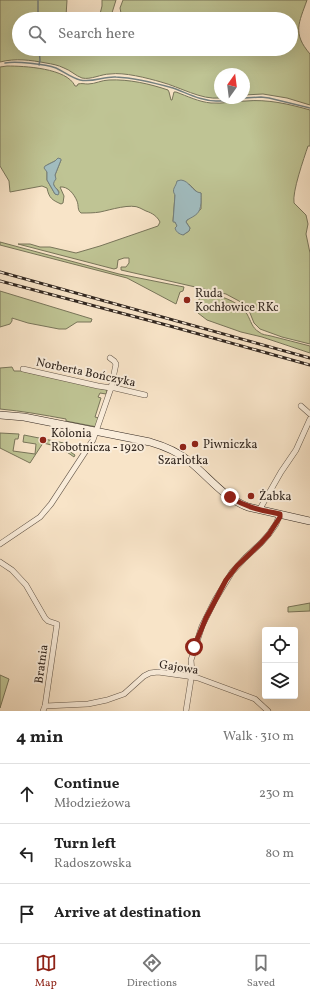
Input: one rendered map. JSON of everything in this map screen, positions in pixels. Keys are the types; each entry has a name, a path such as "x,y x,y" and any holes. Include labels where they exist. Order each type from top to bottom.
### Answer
{"street":[{"path":"0,544 40,517 46,511 93,440 111,388 116,364 114,360 110,358"},
{"name":"Norberta Bończyka","path":"22,369 145,395"},
{"path":"301,406 310,414"},
{"path":"0,415 24,417 150,442 163,446 188,460 211,482 241,504 260,510 310,521"},
{"path":"260,510 281,472 296,450 310,419"},
{"path":"186,711 192,677 191,660 202,626 215,600 232,572 269,534 276,524 280,514"},
{"name":"Bratnia","path":"0,562 12,570 26,585 45,618 52,623 57,624 44,709"},
{"name":"Gajowa","path":"44,709 88,704 107,700 124,694 144,676 150,673 158,672 192,677 255,699 268,711"}],"green space":[{"path":"0,0 67,0 66,12 12,12 12,56 298,56 298,12 121,12 120,8 123,0 307,0 300,22 299,34 304,47 310,54 310,105 287,98 263,94 250,95 250,68 214,68 213,98 198,95 168,84 136,76 107,74 92,78 82,78 57,65 34,61 12,60 0,62"},
{"path":"102,0 116,0 112,12 100,12"},
{"path":"7,66 44,69 63,75 75,86 78,84 91,84 109,80 139,82 168,90 171,100 174,92 176,92 193,99 214,104 250,104 250,101 270,101 310,110 310,146 308,146 296,183 294,203 306,215 308,224 306,234 310,253 310,344 282,337 260,329 254,323 250,313 243,305 226,294 121,270 121,267 126,267 129,263 129,258 118,260 117,268 114,269 18,244 50,247 76,253 158,226 160,222 152,214 140,208 131,206 98,212 81,213 74,196 68,189 63,187 60,187 64,196 63,203 61,204 51,198 47,188 42,186 10,192 9,181 0,166 0,67","holes":["61,160 53,183 59,192 58,194 55,194 47,180 47,165","189,184 198,193 201,193 201,209 187,220 186,222 190,228 189,231 183,235 173,221 175,195"]},
{"path":"0,242 119,274 184,287 183,291 180,292 176,304 127,278 0,245"},
{"path":"0,291 92,319 91,322 77,322 66,329 59,329 28,323 12,318 10,324 0,327"},
{"path":"200,292 220,296 232,301 243,309 253,326 260,333 310,346 310,353 207,320 198,313 196,308 200,297"},
{"path":"12,367 14,371 22,371 107,390 106,394 100,393 98,397 101,398 95,417 99,418 97,427 66,421 66,419 0,409 0,368"},
{"path":"0,433 19,434 18,439 15,439 13,451 35,454 36,444 23,442 24,435 64,443 63,447 75,455 74,457 60,448 43,443 30,463 0,448"},
{"path":"310,603 310,611 288,612 288,607"},
{"path":"0,675 9,679 0,708"}],"water":[{"path":"58,158 61,160 55,175 56,179 54,181 54,186 59,193 58,195 55,194 47,180 47,172 44,168"},
{"path":"181,180 187,182 195,191 201,193 200,210 187,220 186,222 190,228 189,231 183,235 177,232 175,228 177,226 175,222 173,222 174,190 177,181"}],"waterway":[{"path":"38,0 38,12"},
{"path":"39,65 40,56"},
{"path":"5,63 38,64 56,68 74,78 85,81 112,77 138,80 173,88 199,98 214,101"},
{"path":"250,98 269,98 310,108"}],"railway":[{"path":"0,272 310,358"},
{"path":"0,281 310,365"}],"place":[{"name":"Ruda Kochłowice RKc","path":"187,300"},
{"name":"Kolonia Robotnicza - 1920","path":"43,440"},
{"name":"Piwniczka","path":"195,444"},
{"name":"Szarlotka","path":"183,447"},
{"name":"Żabka","path":"251,496"}],"route":[{"path":"194,647 202,626 226,580 237,566 269,534 280,517 280,514 248,507 230,497"}]}
